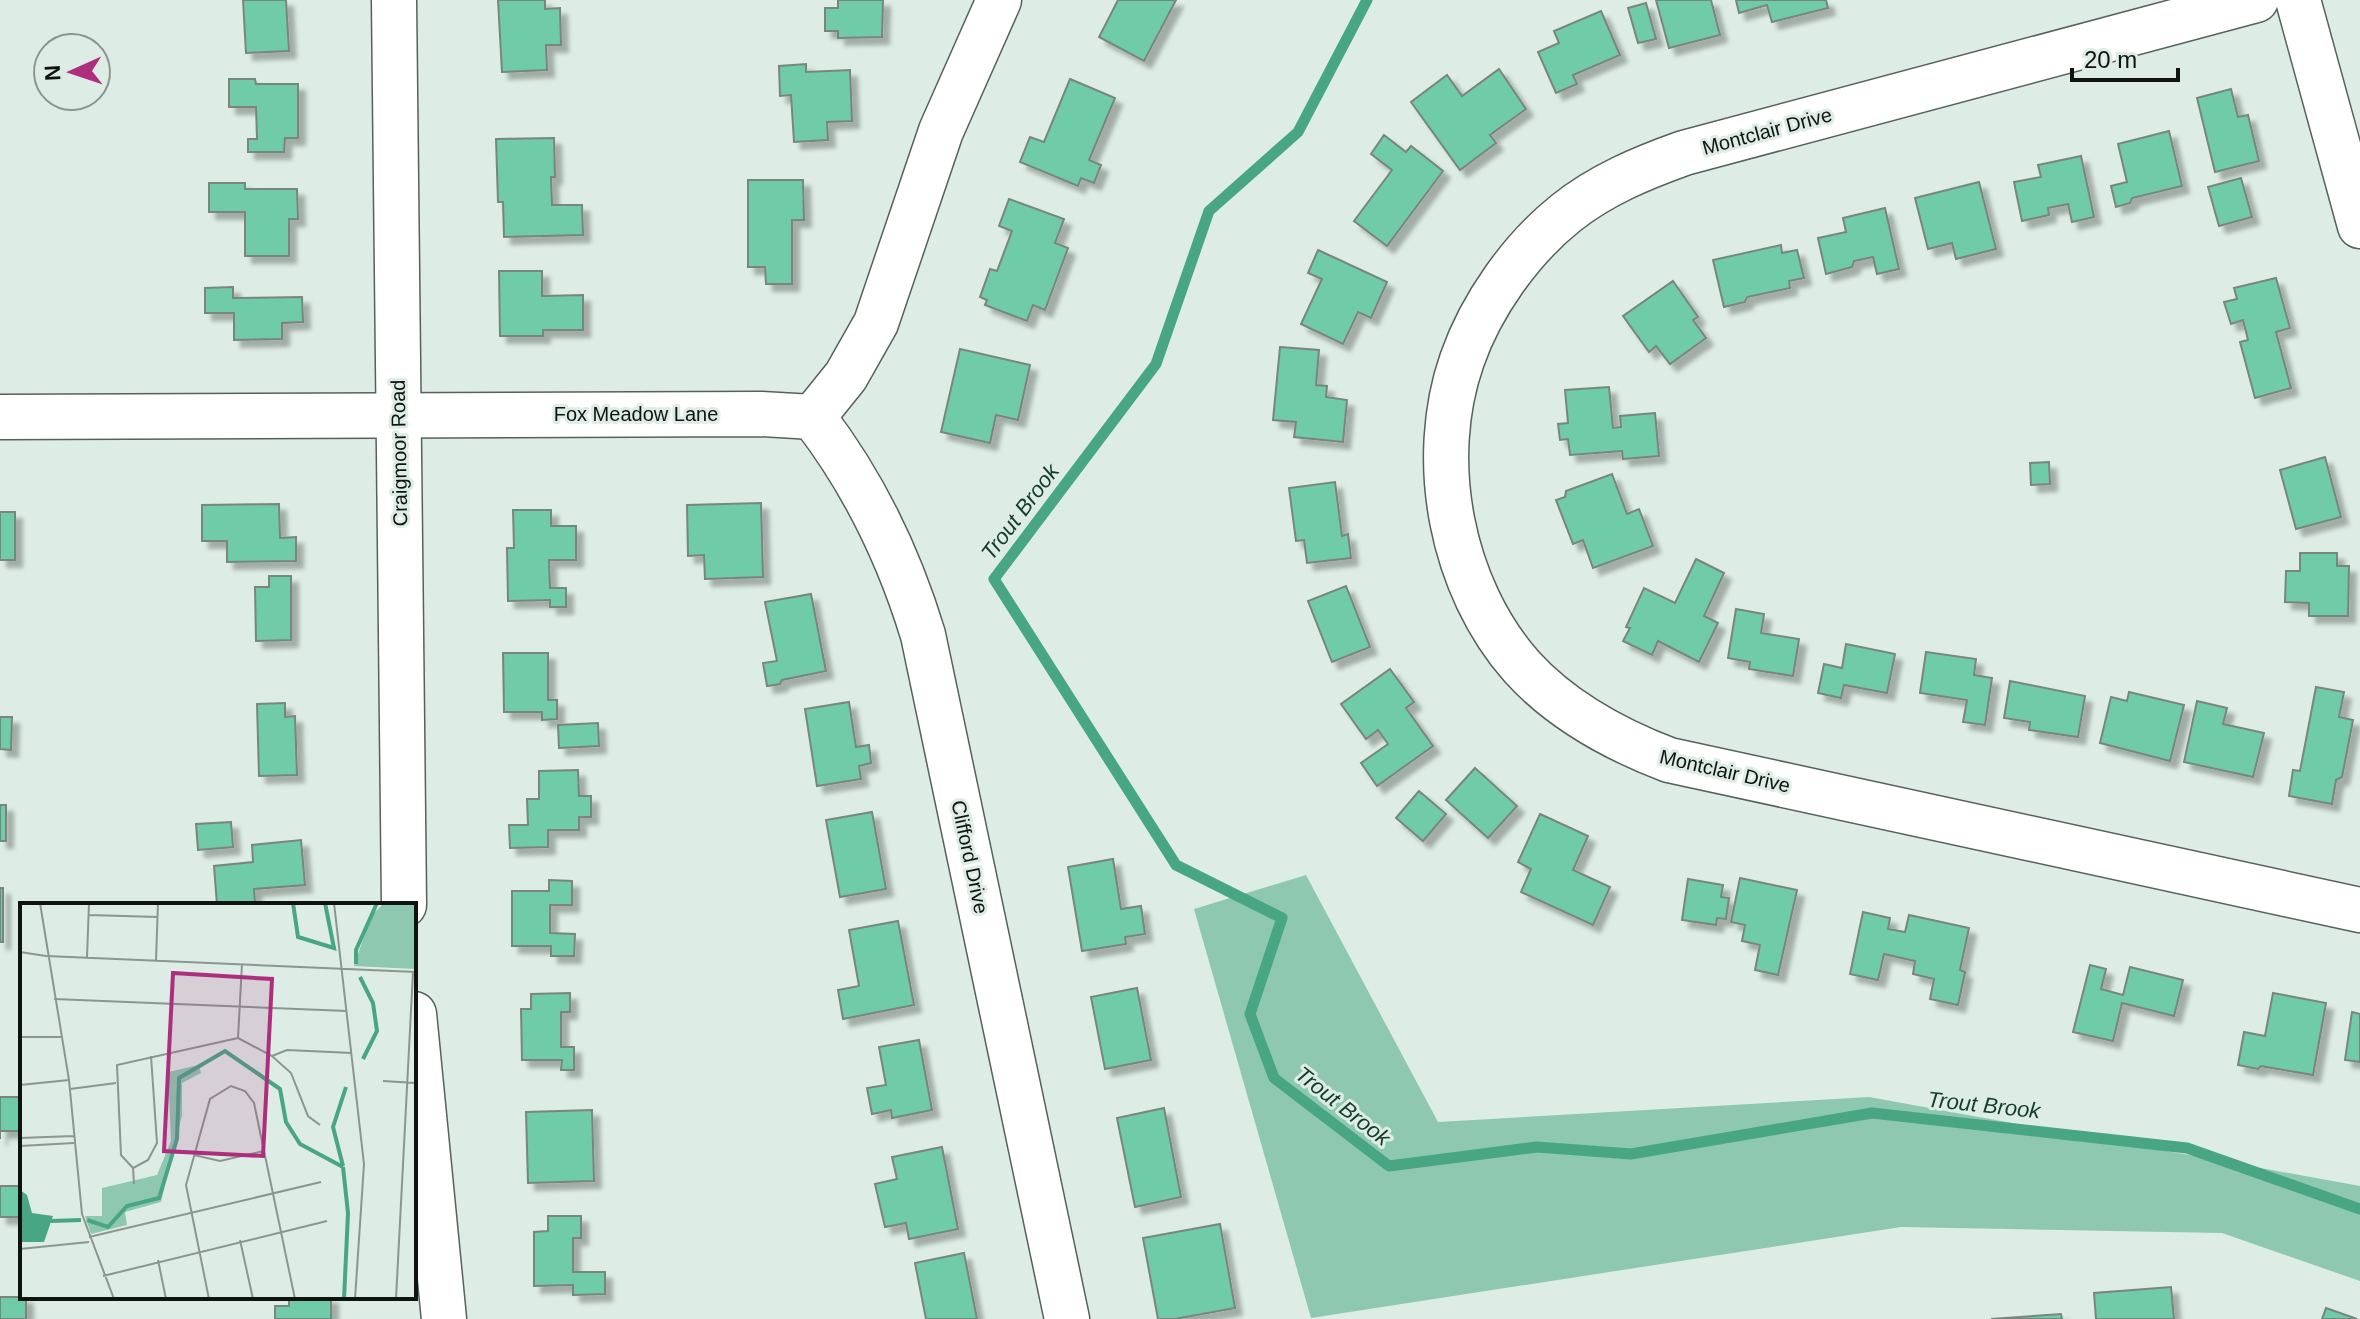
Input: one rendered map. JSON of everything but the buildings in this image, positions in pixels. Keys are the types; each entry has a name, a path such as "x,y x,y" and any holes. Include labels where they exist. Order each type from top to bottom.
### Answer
{"street":[{"name":"Craigmoor Road","path":"394,0 404,903"},
{"path":"813,417 846,376 876,323 941,131 999,0"},
{"name":"Montclair Drive","path":"2256,0 1684,153 1627,176 1593,194 1564,215 1521,259 1472,335 1462,359 1448,421 1450,507 1467,574 1501,640 1523,667 1563,704 1636,748 1669,760 2360,910"},
{"path":"2298,0 2360,226"},
{"name":"Fox Meadow Lane","path":"0,417 398,414 761,414 813,417"},
{"name":"Clifford Drive","path":"813,417 840,452 885,534 906,580 923,635 1067,1319"},
{"path":"416,1034 444,1319"}],"green space":[{"path":"1306,875 1438,1122 1869,1097 2360,1186 2360,1281 2222,1233 1901,1227 1311,1318 1194,909"}],"waterway":[{"name":"Trout Brook","path":"1367,0 1298,132 1209,211 1156,364 994,579 1176,865 1282,918 1250,1014 1274,1078 1389,1166 1537,1147 1631,1154 1872,1113 2187,1148 2360,1209"}]}
